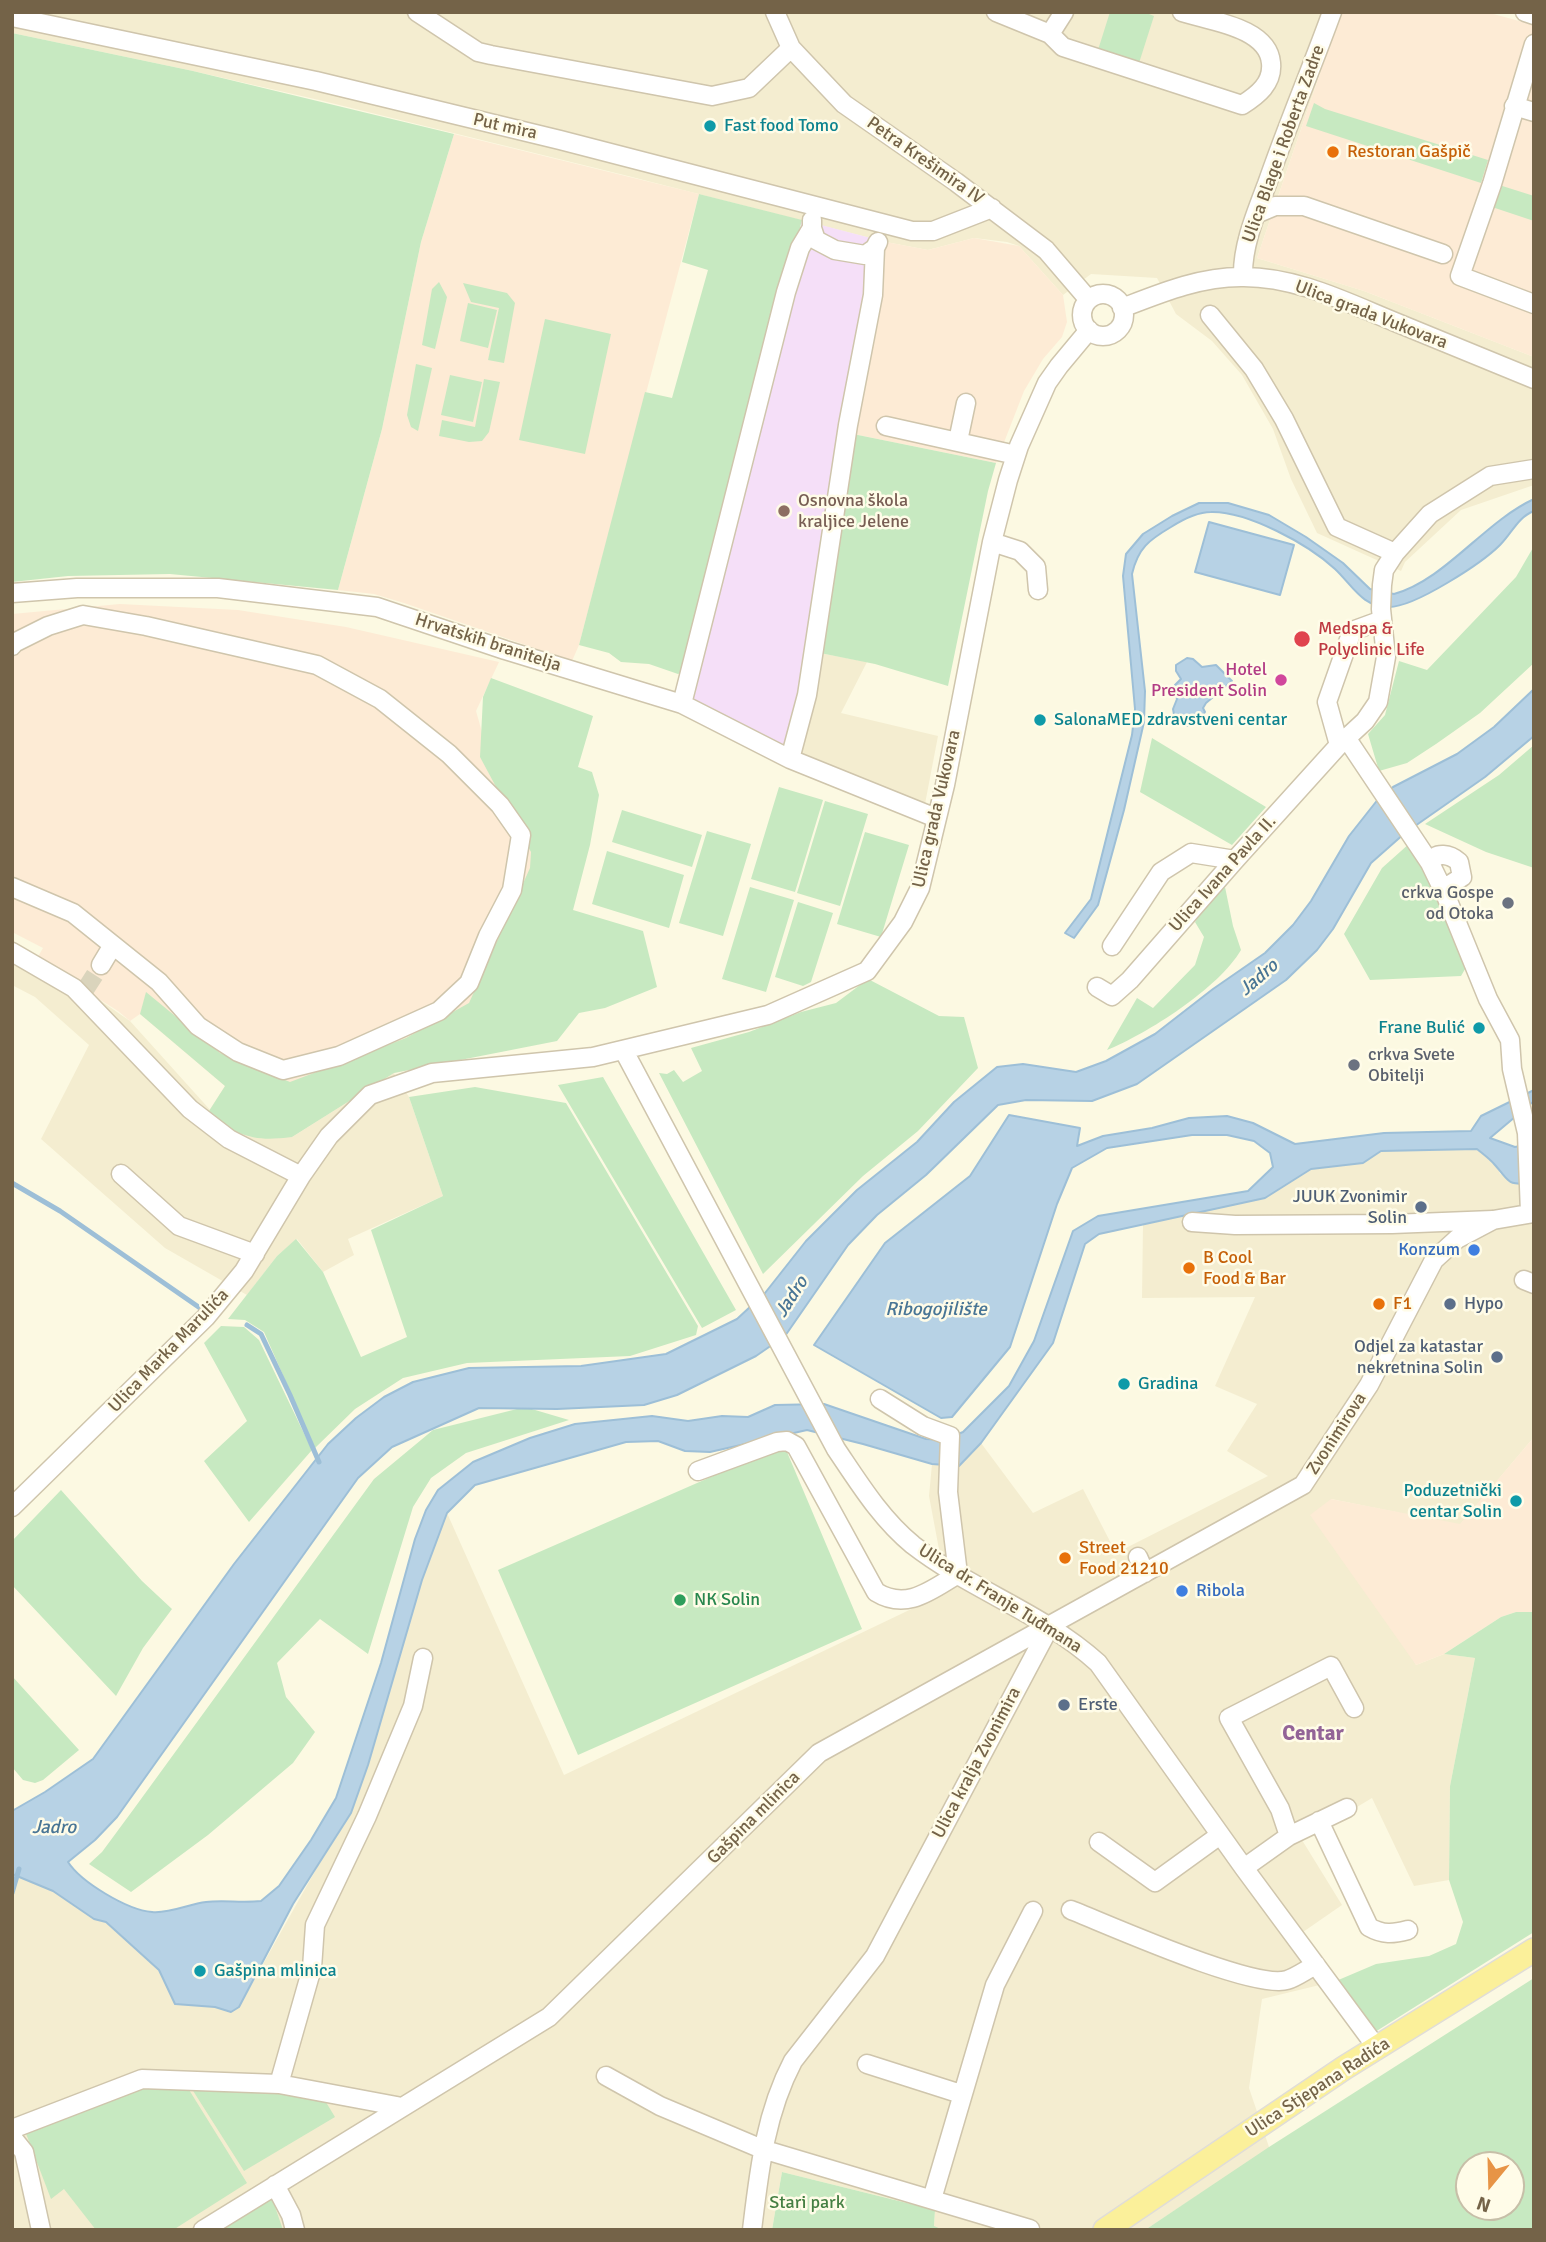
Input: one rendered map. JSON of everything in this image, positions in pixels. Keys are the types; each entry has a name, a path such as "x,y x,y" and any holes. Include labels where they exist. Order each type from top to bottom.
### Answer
{"main road":[{"name":"Ulica Stjepana Radića","path":"1105,2230 1377,2048 1534,1950"}],"street":[{"path":"417,12 478,52 712,96 749,88 791,48"},
{"path":"996,12 1050,34 1063,47 1242,105 1256,97 1272,71 1271,57 1266,46 1250,33 1181,12"},
{"path":"1050,34 1064,12"},
{"name":"Ulica Blage i Roberta Zadre","path":"1242,277 1242,263 1256,214 1332,12"},
{"path":"1525,12 1534,15"},
{"name":"Petra Krešimira IV","path":"779,13 791,48 844,104 992,208 1046,250 1088,299"},
{"name":"Put mira","path":"12,18 316,81 560,140 887,227 933,231 992,208"},
{"path":"1534,44 1492,184 1460,276 1534,304"},
{"path":"1514,106 1534,112"},
{"path":"814,206 812,228 816,240 835,250 865,254 874,248 887,227"},
{"path":"1256,214 1275,206 1304,206 1443,254"},
{"path":"682,704 786,292 800,248 812,228"},
{"path":"790,759 807,695 848,425 873,295 874,248"},
{"name":"Ulica grada Vukovara","path":"1122,308 1180,286 1218,278 1273,279 1356,306 1534,379"},
{"path":"1107,294 1119,302 1122,308 1123,321 1114,332 1101,335 1089,330 1082,318 1084,305 1094,296 1107,294"},
{"path":"1210,315 1254,369 1284,419 1337,527 1395,553"},
{"name":"Ulica grada Vukovara","path":"301,1176 329,1136 370,1095 432,1073 593,1057 624,1051 768,1015 867,971 904,922 920,888 945,785 992,542 1016,455 1047,383 1089,330"},
{"path":"958,441 966,403"},
{"path":"886,426 1016,455"},
{"name":"Ulica Ivana Pavla II.","path":"1097,987 1112,996 1130,980 1235,860 1364,721 1378,702 1386,657 1382,585 1384,570 1395,553 1430,514 1490,477 1534,470"},
{"path":"992,542 1020,551 1037,567 1038,590"},
{"name":"Hrvatskih branitelja","path":"12,593 77,588 218,589 377,607 505,650 682,704 790,759 936,818"},
{"path":"1192,1222 1235,1225 1366,1224 1493,1220 1532,1213 1528,1191 1527,1133 1512,1069 1510,1040 1488,999 1430,863 1383,791 1343,742 1326,702 1352,631 1382,614"},
{"path":"12,646 14,642 48,626 83,615 146,626 317,665 380,699 449,754 500,805 521,835 512,890 488,936 469,983 439,1011 339,1056 283,1070 238,1052 198,1026 159,982 73,913 12,887"},
{"path":"1112,946 1161,872 1170,865 1191,853 1235,860"},
{"path":"1430,863 1439,855 1454,857 1459,862 1462,877 1443,889"},
{"path":"101,965 113,945"},
{"path":"12,952 84,993 190,1109 229,1139 301,1176"},
{"name":"Ulica dr. Franje Tuđmana","path":"624,1051 836,1449 888,1522 913,1545 1050,1626 1098,1662 1220,1835 1377,2048"},
{"path":"121,1174 180,1226 255,1254"},
{"name":"Ulica Marka Marulića","path":"12,1507 181,1344 244,1271 301,1176"},
{"name":"Zvonimirova","path":"1050,1626 1142,1565 1303,1485 1370,1385 1434,1259 1457,1239 1493,1220"},
{"path":"698,1471 777,1442 787,1441 796,1446 876,1592 893,1599 917,1599 958,1574 948,1492 950,1436 923,1426 880,1399"},
{"name":"Gašpina mlinica","path":"203,2230 548,2017 819,1753 1050,1626"},
{"name":"Ulica kralja Zvonimira","path":"752,2230 762,2149 783,2080 793,2061 875,1956 1050,1626"},
{"path":"279,2084 312,1968 315,1925 367,1816 413,1706 423,1658"},
{"path":"1289,1836 1280,1809 1229,1718 1331,1666 1354,1708"},
{"path":"1244,1868 1289,1836 1347,1808"},
{"path":"1319,1821 1369,1927 1380,1933 1394,1934 1408,1930"},
{"path":"1099,1842 1155,1882 1220,1835"},
{"path":"1071,1910 1208,1964 1264,1981 1286,1980 1316,1965"},
{"path":"932,2199 995,1984 1033,1911"},
{"path":"867,2064 961,2094"},
{"path":"606,2077 660,2106 762,2149 1030,2228"},
{"path":"12,2129 142,2079 279,2084 402,2107"},
{"path":"12,2137 23,2152 41,2230"},
{"path":"275,2185 295,2230"}],"shaded area":[{"path":"12,12 1341,12 1257,258 1364,291 1534,357 1534,485 1461,510 1405,562 1401,571 1317,533 1291,479 1273,429 1242,375 1212,341 1176,314 1157,278 1091,274 1063,295 1019,246 1007,242 974,238 928,250 886,242 319,100 12,33"},
{"path":"1341,12 1486,12 1534,25 1534,357 1364,291 1257,258"},
{"path":"454,134 699,194 579,645 572,661 404,603 374,594 338,590 382,429 421,242"},
{"name":"Osnovna škola kraljice Jelene","path":"802,220 886,242 796,751 695,702 676,696 685,672"},
{"path":"974,238 1019,246 1063,295 1067,322 1062,337 1043,359 1024,391 996,463 853,434 886,242 928,250"},
{"path":"120,604 238,610 346,627 499,662 476,711 487,750 583,789 517,1048 394,1073 292,1137 275,1139 243,1136 209,1111 225,1086 140,1014 130,1021 36,960 43,948 12,932 12,614"},
{"path":"820,653 867,662 841,713 938,736 925,804 907,800 796,751"},
{"path":"12,946 130,1021 221,1122 292,1137 394,1073 409,1097 443,1196 348,1239 354,1255 323,1272 297,1239 277,1256 247,1295 165,1248 41,1139 89,1045 35,997 12,985"},
{"path":"1477,1149 1497,1166 1500,1174 1534,1184 1534,1437 1460,1525 1331,1499 1416,1665 1444,1654 1475,1658 1450,1786 1449,1880 1414,1886 1372,1798 1302,1840 1342,1905 1303,1932 1336,1981 1262,1999 1249,2088 1269,2147 1319,2181 1218,2182 1145,2230 943,2230 934,2227 935,2210 782,2172 772,2230 12,2230 12,1874 53,1891 94,1919 105,1922 159,1970 175,2004 215,2007 231,2012 239,2007 319,1864 351,1813 368,1765 422,1580 447,1513 564,1775 947,1592 929,1496 932,1464 959,1466 981,1443 1033,1513 1083,1489 1116,1553 1268,1476 1227,1451 1257,1404 1215,1386 1255,1297 1142,1298 1143,1225 1265,1198 1311,1169 1362,1163 1381,1151"},
{"path":"1534,1437 1534,1612 1516,1612 1501,1617 1444,1654 1416,1665 1310,1515 1331,1499 1460,1524"}],"green space":[{"path":"1110,12 1144,12 1154,16 1139,63 1098,50"},
{"path":"12,33 193,71 454,134 421,242 382,429 338,590 170,574 68,576 12,582"},
{"path":"1314,103 1325,109 1488,160 1481,183 1306,126"},
{"path":"1496,184 1534,196 1534,221 1489,206"},
{"path":"699,194 802,220 685,672 678,674 649,664 621,662 609,653 579,645 645,392 672,398 708,270 682,262"},
{"path":"439,282 447,297 435,349 422,345 432,289"},
{"path":"463,283 507,293 515,303 504,363 488,360 499,308 471,302"},
{"path":"468,303 497,310 488,348 460,341"},
{"path":"545,319 611,334 585,454 519,440"},
{"path":"416,364 432,368 418,431 411,427 407,415"},
{"path":"450,375 482,382 473,422 441,415"},
{"path":"484,379 500,382 489,432 482,441 469,442 439,436 442,420 475,427"},
{"path":"853,434 996,463 948,686 875,664 820,653"},
{"path":"1534,546 1534,663 1480,713 1436,744 1407,763 1379,771 1368,734 1385,715 1399,661 1427,670 1516,577"},
{"path":"491,678 593,716 578,767 592,772 599,795 590,845 573,910 643,931 657,987 605,1008 579,1013 557,1041 394,1073 292,1137 257,1138 228,1127 209,1111 225,1086 140,1014 146,992 220,1053 290,1082 406,1038 469,1003 530,868 531,852 480,757 483,697"},
{"path":"1152,738 1266,807 1232,845 1140,792"},
{"path":"1534,745 1534,868 1486,852 1425,824 1499,775"},
{"path":"779,787 823,800 795,892 751,879"},
{"path":"825,801 868,814 840,906 797,893"},
{"path":"622,810 702,835 692,867 612,842"},
{"path":"707,831 751,844 723,936 679,923"},
{"path":"865,832 909,845 881,937 837,924"},
{"path":"1410,843 1468,964 1461,976 1370,980 1344,934 1382,868"},
{"path":"607,851 684,875 669,928 592,904"},
{"path":"750,887 794,900 766,992 722,979"},
{"path":"1225,887 1241,950 1231,965 1181,1008 1142,1033 1107,1050 1137,998 1153,1008 1195,965 1204,937 1195,922 1204,908"},
{"path":"798,902 833,913 811,982 803,986 775,977"},
{"path":"868,979 939,1016 964,1017 978,1068 918,1131 863,1176 763,1274 659,1073 667,1074 674,1070 683,1082 702,1071 691,1048 836,1003"},
{"path":"603,1077 736,1310 702,1328 558,1085"},
{"path":"475,1087 566,1103 698,1326 696,1335 630,1356 467,1363 403,1378 355,1409 315,1448 264,1332 245,1320 228,1319 277,1256 296,1239 323,1272 361,1357 407,1337 371,1230 443,1196 409,1097"},
{"path":"221,1326 244,1327 259,1340 312,1450 249,1522 204,1461 247,1421 204,1343"},
{"path":"525,1407 569,1420 466,1453 431,1478 413,1507 368,1654 320,1619 277,1663 286,1697 315,1732 293,1763 208,1835 131,1892 89,1864 102,1852 374,1479 433,1430"},
{"name":"NK Solin","path":"784,1445 862,1629 578,1755 498,1570"},
{"path":"61,1490 142,1581 172,1609 143,1648 116,1696 12,1585 12,1541"},
{"path":"1516,1612 1534,1612 1534,1932 1375,2032 1336,1981 1376,1964 1429,1956 1456,1944 1463,1922 1449,1880 1450,1786 1475,1658 1444,1654 1501,1617"},
{"path":"12,1676 79,1750 43,1780 35,1783 23,1780 12,1767"},
{"path":"1534,1978 1534,2230 1145,2230 1269,2147"},
{"path":"186,2085 247,2183 173,2230 96,2230 64,2189 51,2199 25,2131 132,2088"},
{"path":"232,2085 324,2099 335,2117 244,2171 190,2086"},
{"name":"Stari park","path":"782,2172 935,2210 934,2226 943,2230 772,2230"},
{"path":"271,2195 283,2230 211,2230"}],"water":[{"path":"1534,499 1534,511 1524,517 1500,545 1479,562 1415,600 1389,607 1365,599 1335,569 1309,549 1242,517 1226,513 1200,513 1180,522 1151,541 1141,551 1132,574 1145,691 1144,722 1098,905 1074,938 1065,933 1091,899 1132,735 1135,709 1123,576 1126,554 1143,534 1199,503 1228,503 1269,515 1343,563 1370,589 1394,594 1413,587 1448,564 1498,522"},
{"path":"1209,522 1294,545 1280,595 1195,572"},
{"path":"1187,658 1193,659 1202,667 1216,665 1232,681 1206,703 1203,708 1205,712 1199,720 1187,726 1175,720 1173,709 1177,699 1175,685 1181,679 1176,665"},
{"path":"1534,689 1534,736 1485,777 1405,833 1371,863 1333,929 1317,950 1286,980 1137,1084 1092,1101 1026,1100 998,1105 926,1175 877,1215 848,1245 785,1336 756,1356 677,1395 644,1405 557,1409 479,1408 392,1447 358,1478 117,1817 68,1862 83,1878 106,1894 130,1906 152,1912 165,1912 206,1902 261,1901 279,1886 336,1798 381,1663 415,1539 426,1510 438,1490 473,1462 530,1438 575,1424 652,1416 688,1421 722,1416 748,1417 775,1405 824,1404 926,1439 944,1440 963,1432 1009,1386 1034,1341 1073,1231 1098,1216 1248,1191 1273,1167 1270,1153 1254,1141 1227,1135 1192,1135 1107,1148 1072,1168 1057,1204 1010,1347 952,1417 941,1418 814,1345 885,1243 970,1176 1009,1115 1080,1128 1077,1146 1103,1136 1152,1128 1189,1118 1227,1116 1253,1123 1295,1144 1384,1133 1471,1131 1481,1116 1534,1090 1534,1101 1490,1138 1515,1147 1534,1143 1534,1184 1510,1182 1477,1149 1381,1151 1363,1163 1311,1169 1265,1198 1099,1234 1085,1244 1053,1343 981,1443 959,1466 932,1464 807,1430 710,1452 685,1451 658,1441 626,1442 475,1485 447,1513 422,1580 368,1765 351,1813 293,1904 239,2007 231,2012 215,2007 175,2004 159,1970 106,1922 94,1919 53,1891 12,1874 12,1811 93,1759 234,1564 328,1444 356,1418 384,1397 413,1382 469,1368 581,1366 666,1354 737,1319 765,1293 806,1241 857,1190 917,1142 954,1102 997,1067 1023,1064 1076,1072 1106,1061 1155,1034 1265,953 1293,925 1311,901 1349,836 1379,798 1393,787 1457,754 1494,727"}],"waterway":[{"path":"12,1183 60,1211 200,1308"},
{"path":"247,1325 261,1334 319,1462"},
{"path":"12,1893 19,1869"}],"tunnel":[{"path":"85,990 101,965"}],"place":[{"name":"Fast food Tomo","path":"710,126"},
{"name":"Restoran Gašpič","path":"1333,152"},
{"name":"Osnovna škola kraljice Jelene","path":"784,511"},
{"name":"Medspa & Polyclinic Life","path":"1302,639"},
{"name":"Hotel President Solin","path":"1281,680"},
{"name":"SalonaMED zdravstveni centar","path":"1040,720"},
{"name":"crkva Gospe od Otoka","path":"1508,903"},
{"name":"Frane Bulić","path":"1479,1028"},
{"name":"crkva Svete Obitelji","path":"1354,1065"},
{"name":"JUUK Zvonimir Solin","path":"1421,1207"},
{"name":"Konzum","path":"1474,1250"},
{"name":"B Cool Food & Bar","path":"1189,1268"},
{"name":"F1","path":"1379,1304"},
{"name":"Hypo","path":"1450,1304"},
{"name":"Odjel za katastar nekretnina Solin","path":"1497,1357"},
{"name":"Gradina","path":"1124,1384"},
{"name":"Poduzetnički centar Solin","path":"1516,1501"},
{"name":"Street Food 21210","path":"1065,1558"},
{"name":"Ribola","path":"1182,1591"},
{"name":"NK Solin","path":"680,1600"},
{"name":"Erste","path":"1064,1705"},
{"name":"Gašpina mlinica","path":"200,1971"}],"district":[{"name":"Centar","path":"1313,1734"}],"water label":[{"name":"Jadro","path":"1259,978"},
{"name":"Jadro","path":"792,1297"},
{"name":"Ribogojilište","path":"936,1310"},
{"name":"Jadro","path":"54,1828"}]}
